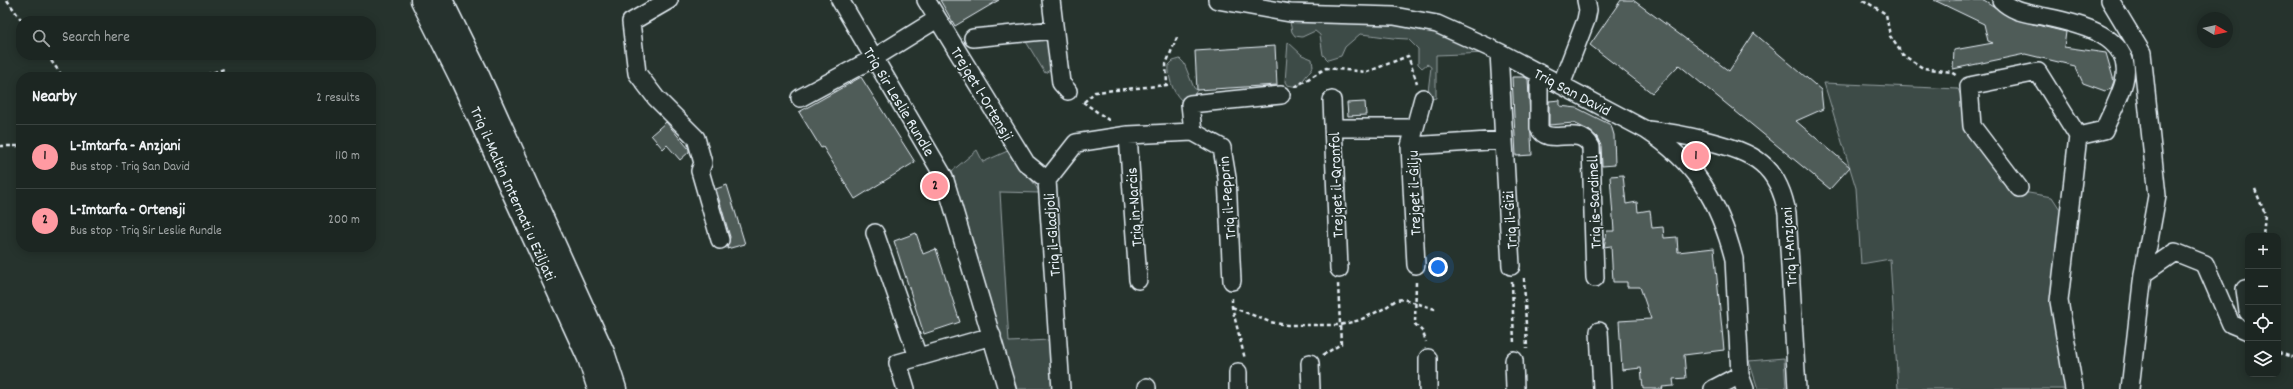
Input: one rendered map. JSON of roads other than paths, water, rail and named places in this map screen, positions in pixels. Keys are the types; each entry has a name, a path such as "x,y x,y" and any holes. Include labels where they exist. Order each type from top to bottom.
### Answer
{"highway":[{"name":"Triq il-Maltin Internati u Eżiljati","path":"422,0 461,78 566,308 588,358 599,389"},
{"name":"Triq il-Maltin Internati u Eżiljati","path":"441,0 475,69 598,341 615,389"}],"street":[{"path":"669,0 631,22 637,73 656,98 696,138 702,163 700,171 720,240"},
{"name":"Triq Sir Leslie Rundle","path":"840,0 944,176 1007,389"},
{"name":"Trejqet l-Ortensji","path":"926,0 1026,163 1047,180"},
{"path":"1051,0 1061,83 1068,91"},
{"name":"Triq San David","path":"1217,0 1416,18 1437,24 1499,52 1646,130 1668,144 1692,168 1702,183 1721,219 1734,259 1743,382"},
{"path":"1561,85 1586,20 1588,10 1586,0"},
{"path":"2001,0 2010,9 2081,25 2115,44 2126,62 2124,82 2104,130 2078,136"},
{"path":"2110,0 2142,53 2157,196 2143,274 2130,389"},
{"path":"800,98 874,58 937,18"},
{"path":"973,38 1054,30"},
{"name":"Triq il-Ġiżi","path":"1499,52 1504,140 1517,272"},
{"path":"2019,188 1972,126 1969,86 2038,72 2078,136 2058,301 2074,389"},
{"name":"Triq is-Sardinell","path":"1539,73 1539,128 1541,132 1549,137 1580,136 1586,140 1591,147 1595,278"},
{"path":"1193,132 1190,104 1281,95"},
{"name":"Trejqet il-Ġilju","path":"1416,265 1410,146 1423,98"},
{"name":"Trejqet il-Qronfol","path":"1332,100 1339,269"},
{"path":"1333,128 1415,128"},
{"name":"Triq l-Anzjani","path":"1646,130 1673,132 1739,149 1754,157 1768,168 1778,182 1784,195 1787,213 1797,389"},
{"name":"Triq il-Gladjoli","path":"1061,389 1047,180 1076,144 1128,135 1193,132"},
{"name":"Triq il-Pepprin","path":"1193,132 1222,148 1227,178 1232,281"},
{"name":"Triq in-Narċis","path":"1128,135 1138,280"},
{"path":"1410,146 1504,140"},
{"path":"875,232 918,357"},
{"path":"2143,274 2175,252 2205,264 2231,324 2245,330"},
{"path":"1599,331 1602,389"},
{"path":"906,389 898,363 992,336"},
{"path":"1428,358 1428,389"},
{"path":"1515,389 1521,358"},
{"path":"1310,363 1311,389"},
{"path":"1713,389 1743,382"}],"place":[{"name":"L-Imtarfa - Anzjani","path":"1696,156"},
{"name":"L-Imtarfa - Ortensji","path":"935,186"}]}
